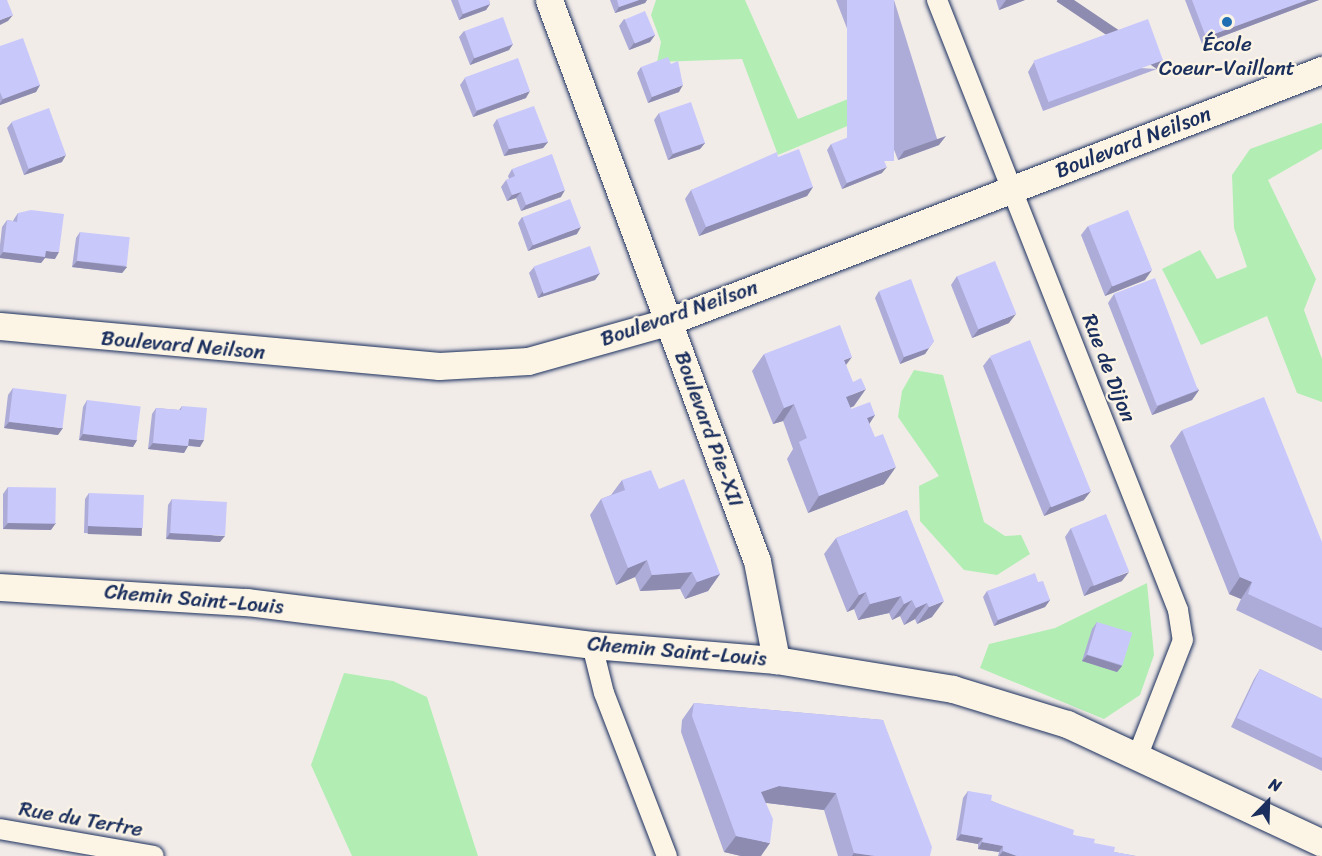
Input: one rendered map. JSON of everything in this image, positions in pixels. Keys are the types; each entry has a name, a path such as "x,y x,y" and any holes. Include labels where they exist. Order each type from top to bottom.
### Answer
{"street":[{"name":"Boulevard Pie-XII","path":"549,0 670,321 757,561 776,660"},
{"name":"Rue de Dijon","path":"938,0 1178,610 1183,640 1138,755"},
{"name":"Boulevard Neilson","path":"0,326 439,366 528,361 670,321 1013,187 1322,70"},
{"name":"Chemin Saint-Louis","path":"0,587 247,602 592,645 776,660 1002,700 1138,755 1322,843"},
{"path":"592,645 604,693 667,856"},
{"name":"Rue du Tertre","path":"0,829 154,856"}],"green space":[{"path":"656,0 745,0 798,119 858,95 869,117 778,155 742,59 657,62 661,42 651,15"},
{"path":"1322,123 1322,149 1268,180 1316,279 1304,310 1322,359 1322,402 1297,393 1267,316 1201,345 1162,269 1200,250 1217,279 1247,267 1234,228 1232,175 1250,149"},
{"path":"914,370 943,375 984,522 1005,536 1021,535 1030,554 997,575 964,570 920,521 919,486 939,476 898,417 902,391"},
{"path":"1147,583 1154,655 1140,695 1104,719 980,668 989,644 1055,628"},
{"path":"344,673 393,681 427,697 478,856 352,856 311,765"}],"building":[{"path":"0,0 7,0 13,15 0,20"},
{"path":"458,0 489,0 490,4 463,14"},
{"path":"617,0 639,0 619,7"},
{"path":"847,0 894,0 894,161 847,161"},
{"name":"École Coeur-Vaillant","path":"1192,0 1307,0 1206,37"},
{"path":"645,11 655,35 635,44 625,20"},
{"path":"503,17 513,44 474,58 464,31"},
{"path":"1148,19 1163,60 1048,102 1033,61"},
{"path":"23,38 40,85 3,99 0,92 0,46"},
{"path":"668,57 671,64 678,61 683,85 652,97 641,67"},
{"path":"518,58 530,91 476,110 464,77"},
{"path":"691,102 705,143 673,154 659,113"},
{"path":"534,106 548,142 509,149 497,119"},
{"path":"49,108 66,155 29,169 11,122"},
{"path":"871,128 887,167 847,183 831,144"},
{"path":"799,149 813,187 706,227 691,190 777,152 778,157"},
{"path":"552,154 565,190 526,205 521,192 512,195 506,180 515,176 512,169"},
{"path":"570,199 581,227 533,245 522,217"},
{"path":"31,210 64,214 59,252 46,251 45,257 3,252 7,220 17,222 18,213"},
{"path":"1128,210 1152,270 1112,286 1088,226"},
{"path":"80,232 130,237 127,266 77,261"},
{"path":"590,246 600,273 544,294 534,267"},
{"path":"995,261 1016,314 978,329 957,276"},
{"path":"1155,278 1198,390 1157,406 1114,294"},
{"path":"911,279 934,341 929,348 904,357 879,291"},
{"path":"840,325 852,357 844,360 853,382 861,378 866,389 846,397 851,409 870,402 875,415 867,418 875,437 883,434 896,467 819,496 799,442 807,438 794,404 784,408 764,354"},
{"path":"1030,340 1091,491 1051,507 990,356"},
{"path":"13,388 67,395 62,428 9,422"},
{"path":"1264,397 1322,542 1322,628 1248,594 1252,582 1240,577 1182,430"},
{"path":"87,400 141,407 136,440 83,434"},
{"path":"182,406 207,408 204,440 189,439 188,446 153,443 156,408 181,410"},
{"path":"651,470 659,489 684,479 720,574 697,582 692,572 652,575 647,560 628,568 601,499 625,490 622,480"},
{"path":"8,487 56,488 55,524 7,523"},
{"path":"89,493 144,495 143,528 88,526"},
{"path":"172,499 227,502 225,536 170,533"},
{"path":"907,510 944,601 929,607 927,603 916,608 912,600 904,604 901,596 870,604 866,592 859,595 836,538"},
{"path":"1106,514 1129,571 1094,586 1071,528"},
{"path":"1035,573 1038,582 1043,581 1050,600 998,620 987,591"},
{"path":"1097,622 1132,633 1122,665 1087,655"},
{"path":"1260,669 1322,699 1322,758 1237,718"},
{"path":"694,703 883,720 932,847 930,856 875,856 854,853 836,793 779,786 761,792 773,819 770,843 736,836 692,716"},
{"path":"968,791 992,795 991,801 1074,830 1073,835 1095,839 1094,843 1115,847 1114,852 1136,856 1017,856 1003,851 1003,846 982,842 983,838 961,834"}],"place":[{"name":"École Coeur-Vaillant","path":"1227,22"}]}
